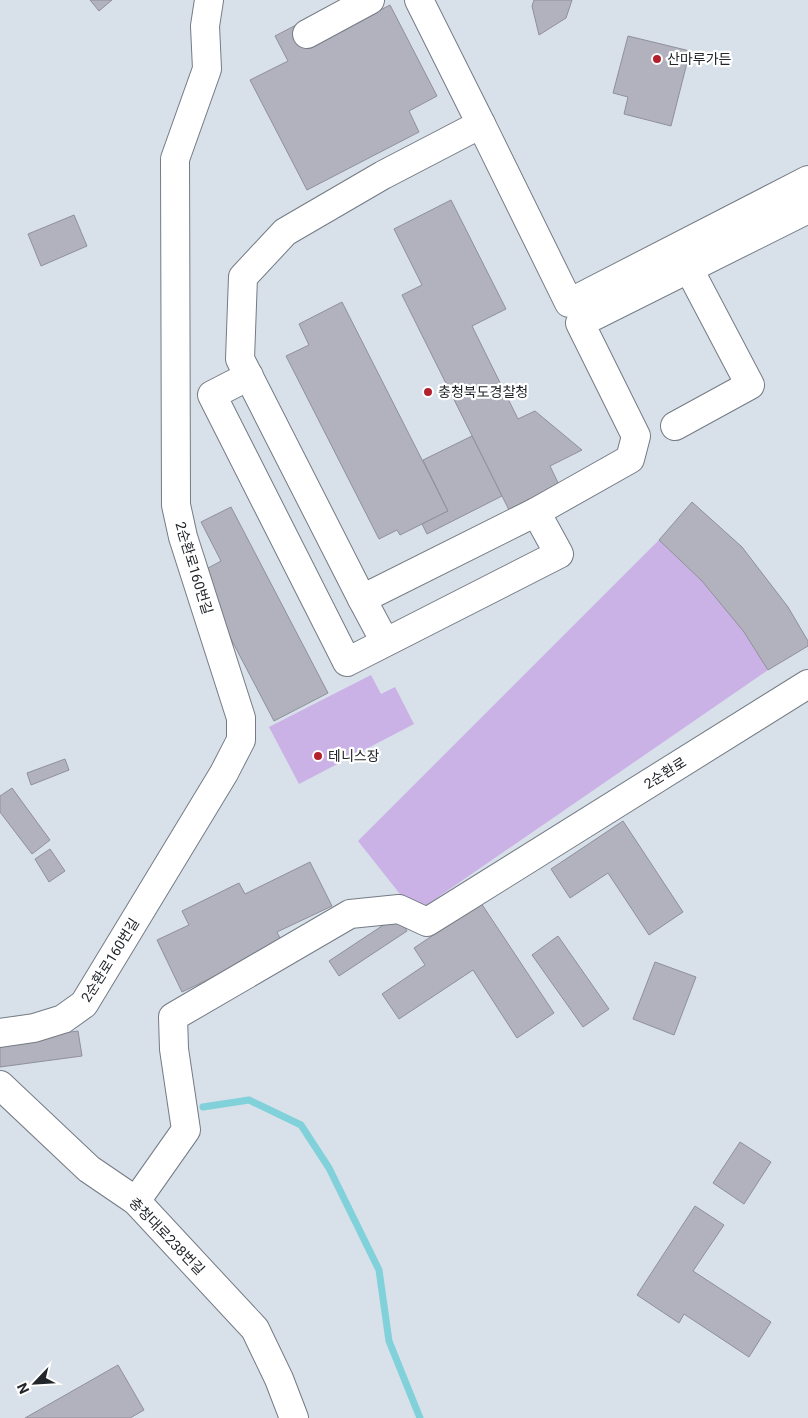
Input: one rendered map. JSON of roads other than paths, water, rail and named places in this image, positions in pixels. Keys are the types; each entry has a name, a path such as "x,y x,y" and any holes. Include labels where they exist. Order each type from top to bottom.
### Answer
{"street":[{"name":"2순환로160번길","path":"0,1033 34,1028 63,1019 84,1004 224,773 241,740 241,718 183,536 176,505 175,159 207,69 205,26 209,0"},
{"path":"306,34 370,0"},
{"path":"314,597 402,577 536,512 630,459 636,436 419,0"},
{"path":"385,642 240,359 243,278 285,232 383,175 481,124"},
{"path":"575,313 683,258 808,180"},
{"path":"683,258 808,209"},
{"path":"675,426 750,385 683,258"},
{"path":"249,376 212,395 347,662 559,554 536,512"},
{"name":"2순환로","path":"136,1201 186,1130 174,1049 174,1017 350,914 399,909 427,922 808,684"},
{"name":"충청대로238번길","path":"0,1085 89,1169 136,1201 255,1329 279,1379 294,1418"}],"waterway":[{"path":"203,1107 249,1100 301,1125 329,1168 379,1270 389,1341 420,1418"}],"place":[{"name":"산마루가든","path":"657,59"},
{"name":"충청북도경찰청","path":"428,392"},
{"name":"테니스장","path":"318,756"}]}
